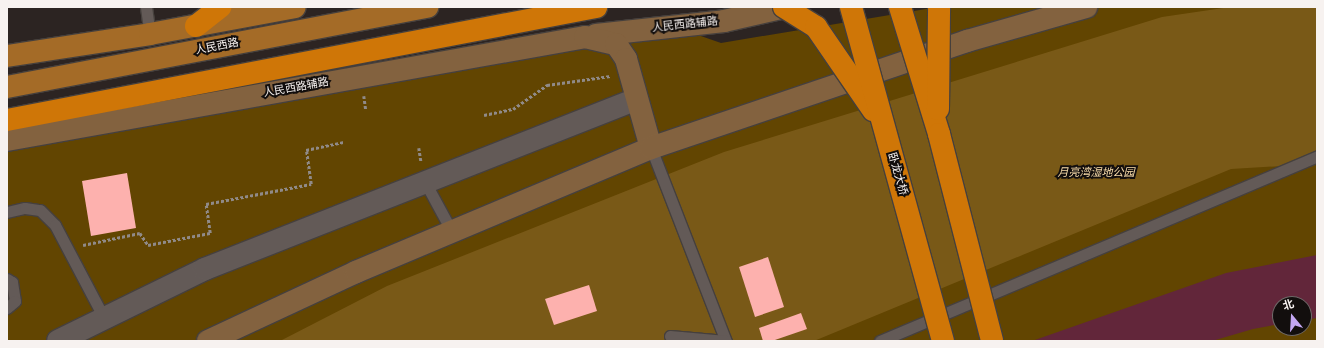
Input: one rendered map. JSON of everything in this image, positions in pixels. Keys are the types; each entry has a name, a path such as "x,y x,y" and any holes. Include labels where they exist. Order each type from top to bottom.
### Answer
{"highway":[{"path":"196,26 220,7"},
{"path":"7,120 596,7"},
{"path":"784,7 816,27 882,122"},
{"name":"卧龙大桥","path":"851,7 943,341"},
{"path":"900,7 939,134 992,341"},
{"path":"939,7 939,134"}],"main road":[{"path":"7,56 150,34 295,7"},
{"name":"人民西路","path":"7,87 427,7"}],"street":[{"name":"人民西路辅路","path":"7,140 585,37 724,21 784,7"},
{"path":"208,341 356,272 651,148 967,41 1086,7"},
{"path":"628,66 632,46 646,34 672,26"},
{"name":"人民西路辅路","path":"585,37 616,44 628,66 651,148"},
{"path":"58,341 204,269 637,99"}],"lane":[{"path":"146,7 150,34"},
{"path":"651,148 726,341 670,336"},
{"path":"880,341 1317,156"},
{"path":"425,182 452,232"},
{"path":"7,212 24,208 40,210 55,225 104,318"},
{"path":"7,279 12,282 15,301 7,308"}],"path":[{"path":"484,115 513,109 547,85 628,66"},
{"path":"67,248 140,232 148,246 210,232 206,204 311,184 306,150 344,142"}],"green space":[{"name":"月亮湾湿地公园","path":"938,7 1317,7 1317,341 7,341 7,140 672,26 721,43"},
{"path":"1230,7 1317,7 1317,164 1231,169 814,341 280,341 387,286 724,152 1162,17"}],"shaded area":[{"path":"1317,255 1317,318 1312,319 1312,296 1272,296 1272,325 1253,329 1212,341 1032,341 1226,273"}],"building":[{"path":"127,173 136,228 91,236 82,181"},
{"path":"768,257 784,307 755,317 739,267"},
{"path":"589,285 597,311 554,325 545,299"},
{"path":"801,313 807,329 772,341 763,341 759,328"}]}
